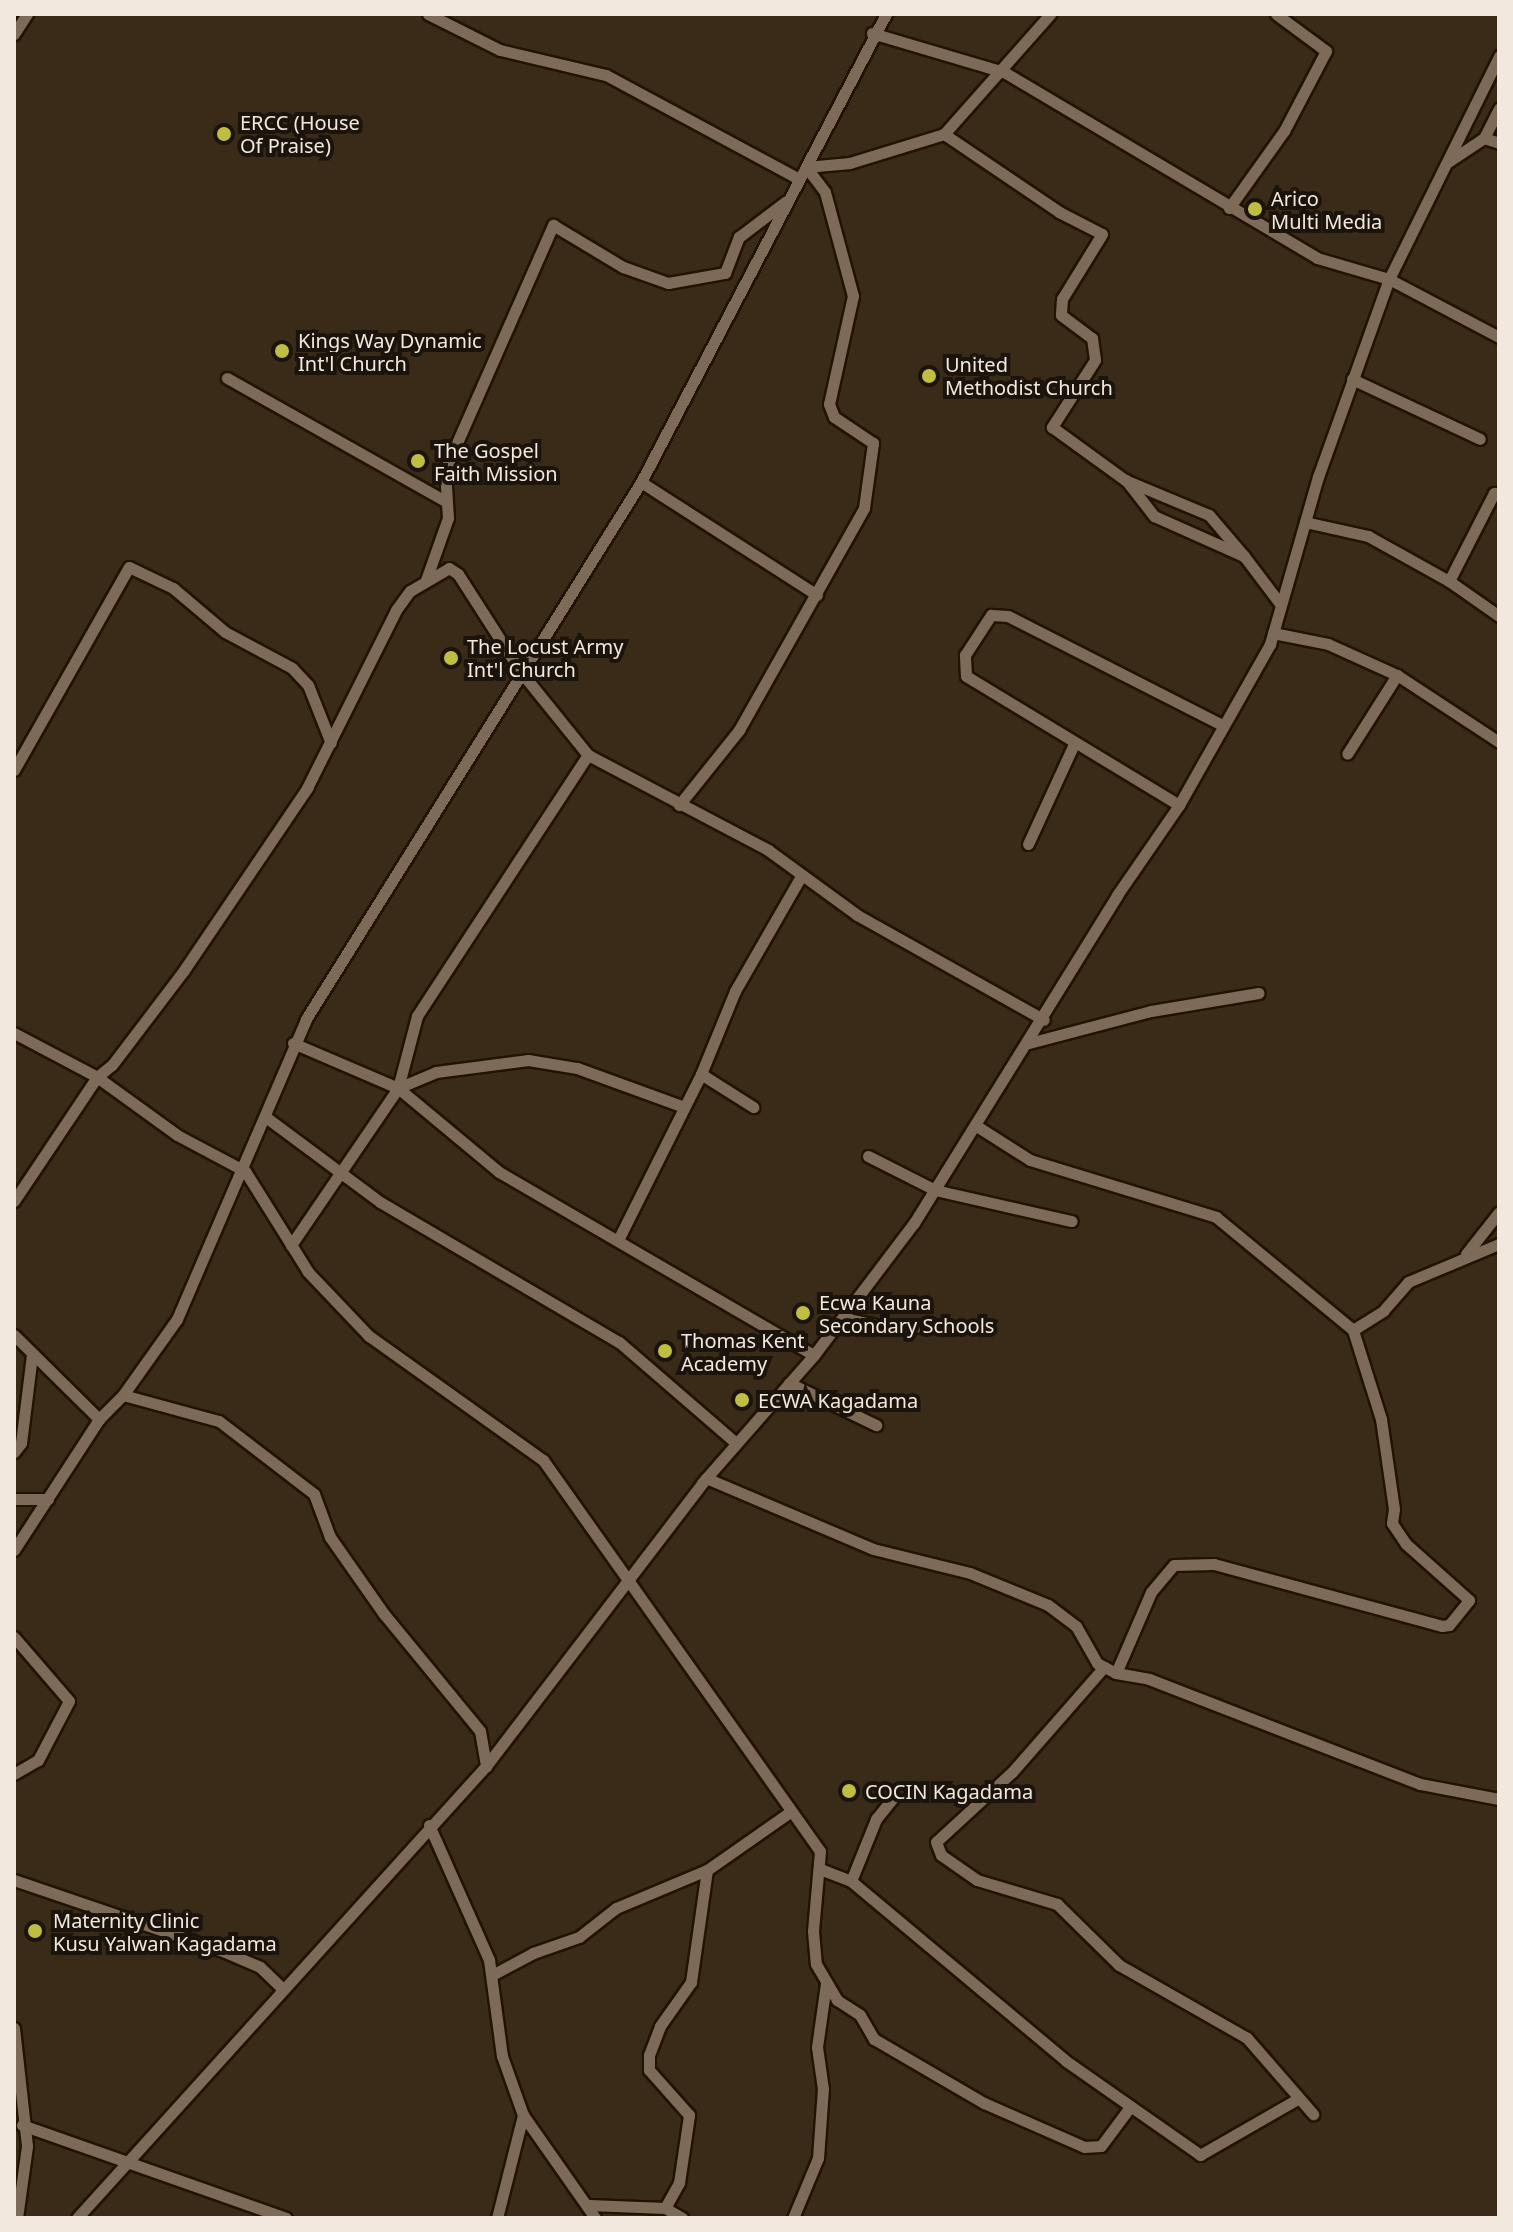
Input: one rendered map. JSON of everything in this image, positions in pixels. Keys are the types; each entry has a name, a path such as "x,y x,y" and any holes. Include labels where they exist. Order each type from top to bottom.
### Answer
{"street":[{"path":"14,34 27,14"},
{"path":"428,14 500,50 606,75 799,179"},
{"path":"865,14 1004,72 1317,258 1389,279 1499,337"},
{"path":"14,1550 99,1419 123,1395 177,1319 245,1171 293,1043 641,482 880,21 894,14"},
{"path":"806,167 850,163 944,134 1004,72 1050,14"},
{"path":"1229,208 1284,131 1326,51 1276,14"},
{"path":"77,2218 429,1825 486,1766 706,1478 843,1318 935,1190 1044,1020 1117,895 1179,805 1273,633 1305,522 1389,279 1499,56"},
{"path":"1446,164 1484,138 1499,109"},
{"path":"944,134 1059,212 1102,234 1062,299 1061,315 1092,338 1095,360 1052,427 1125,480 1162,521 1244,556"},
{"path":"1484,138 1499,143"},
{"path":"679,805 739,730 864,508 873,443 834,417 829,404 853,296 825,192 806,167"},
{"path":"426,580 445,534 445,470 553,225 623,267 668,283 725,273 739,237 789,199"},
{"path":"227,378 445,501"},
{"path":"1352,379 1480,439"},
{"path":"1125,480 1209,515 1281,605"},
{"path":"641,482 817,595"},
{"path":"1449,581 1497,491"},
{"path":"1305,522 1368,536 1449,581 1499,616"},
{"path":"14,770 129,567 173,588 225,632 292,668 308,685 331,743"},
{"path":"14,1201 97,1077 112,1065 184,970 331,743 396,610 426,580 449,568 458,574 521,672 588,755 768,850 882,930 1044,1020"},
{"path":"1179,805 966,676 965,655 991,615 1008,616 1222,725"},
{"path":"1273,633 1328,644 1397,675 1499,742"},
{"path":"1347,754 1397,675"},
{"path":"1028,844 1075,742"},
{"path":"291,1245 398,1088 417,1016 588,755"},
{"path":"618,1240 701,1074 735,991 801,876"},
{"path":"1029,1043 1165,1007 1259,993"},
{"path":"14,1033 97,1077 177,1135 245,1171 308,1272 369,1336 543,1460 631,1579 721,1717 763,1764 790,1812 820,1851 813,1931 816,1964 837,2000 860,2015 874,2039 1024,2124 1084,2147 1101,2146 1130,2107"},
{"path":"293,1043 398,1088 499,1172 814,1355"},
{"path":"398,1088 436,1072 528,1060 577,1068 684,1107"},
{"path":"701,1074 753,1107"},
{"path":"267,1118 380,1202 619,1342 735,1442"},
{"path":"975,1125 1030,1160 1216,1217 1353,1330 1381,1419 1394,1509 1392,1523 1406,1544 1469,1600 1449,1625 1442,1626 1214,1564 1174,1565 1151,1592 1116,1673"},
{"path":"868,1156 935,1190 1072,1221"},
{"path":"1466,1254 1499,1212"},
{"path":"1353,1330 1383,1311 1408,1282 1466,1254 1499,1244"},
{"path":"843,1318 890,1328 916,1327"},
{"path":"14,1335 99,1419"},
{"path":"14,1452 21,1443 32,1355"},
{"path":"789,1383 876,1425"},
{"path":"123,1395 219,1421 314,1494 330,1537 480,1731 486,1766"},
{"path":"706,1478 873,1549 970,1573 1048,1605 1076,1626 1104,1667 1116,1673 1149,1679 1420,1784 1499,1799"},
{"path":"14,1499 48,1499"},
{"path":"14,1637 69,1701 38,1760 14,1774"},
{"path":"1104,1667 1012,1772 936,1842 941,1855 977,1880 1057,1904 1119,1965 1247,2038 1313,2114"},
{"path":"851,1881 876,1819 892,1799"},
{"path":"492,1975 533,1953 579,1937 616,1908 707,1870 790,1812"},
{"path":"429,1825 474,1920 492,1975 502,2056 523,2115 589,2205 595,2218"},
{"path":"820,1869 851,1881 1066,2061 1200,2155 1299,2098"},
{"path":"665,2208 679,2183 689,2115 649,2070 649,2055 660,2026 691,1982 707,1870"},
{"path":"14,1880 225,1952 260,1967 283,1989"},
{"path":"793,2218 818,2158 823,2089 817,2047 826,1984"},
{"path":"14,2028 22,2125 27,2146 17,2218"},
{"path":"497,2218 523,2115"},
{"path":"22,2125 132,2160 286,2218"},
{"path":"14,2146 27,2146"},
{"path":"589,2205 665,2208 682,2218"}],"place":[{"name":"ERCC (House Of Praise)","path":"224,134"},
{"name":"Arico Multi Media","path":"1255,209"},
{"name":"Kings Way Dynamic Int'l Church","path":"282,351"},
{"name":"United Methodist Church","path":"929,376"},
{"name":"The Gospel Faith Mission","path":"418,461"},
{"name":"The Locust Army Int'l Church","path":"451,658"},
{"name":"Ecwa Kauna Secondary Schools","path":"803,1313"},
{"name":"Thomas Kent Academy","path":"665,1351"},
{"name":"ECWA Kagadama","path":"742,1400"},
{"name":"COCIN Kagadama","path":"849,1791"},
{"name":"Maternity Clinic Kusu Yalwan Kagadama","path":"35,1931"}]}
